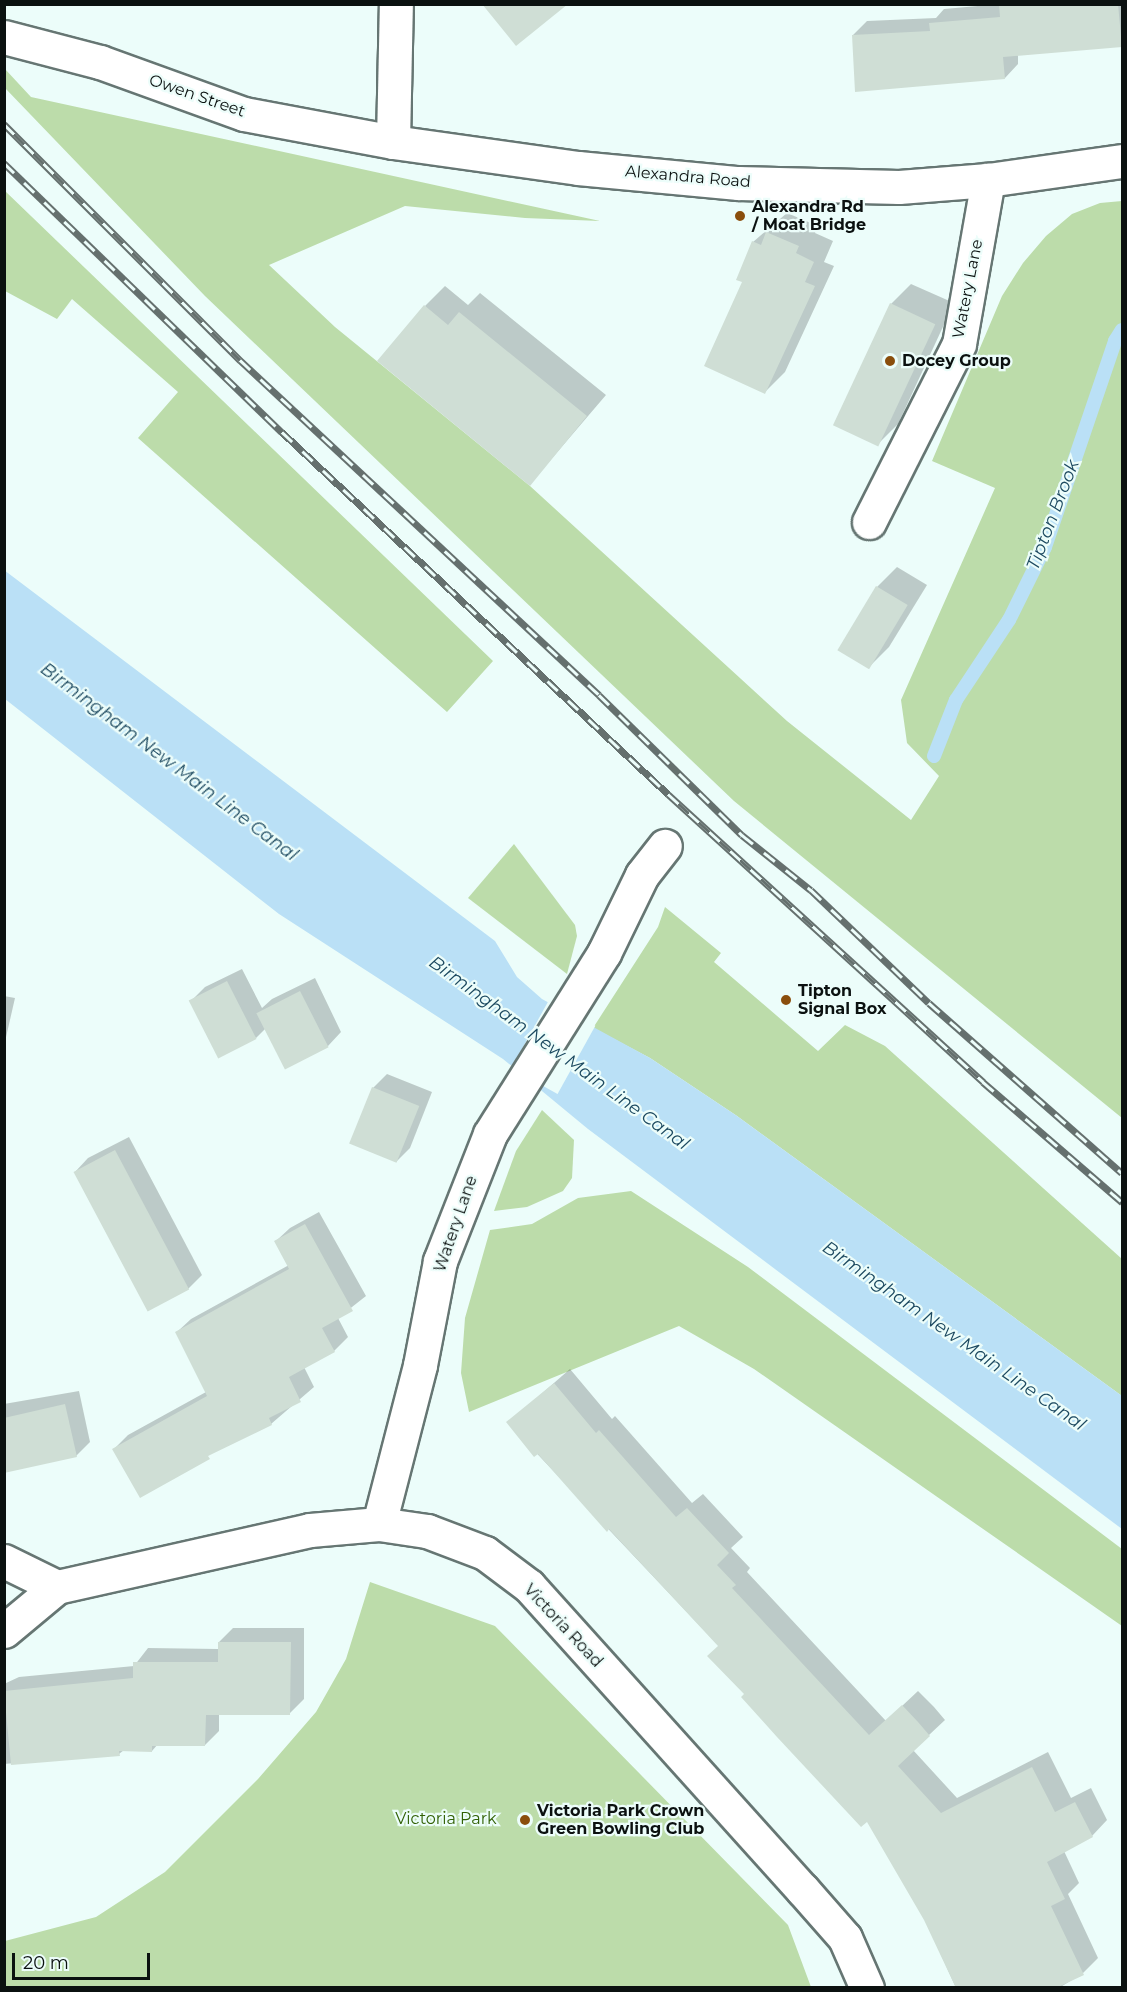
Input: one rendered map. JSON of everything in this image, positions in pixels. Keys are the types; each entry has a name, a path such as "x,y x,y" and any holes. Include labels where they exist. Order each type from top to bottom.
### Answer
{"street":[{"path":"393,142 396,4"},
{"name":"Owen Street","path":"4,37 100,62 244,114 393,142"},
{"name":"Alexandra Road","path":"393,142 578,168 738,183 898,187 988,180 1122,160"},
{"name":"Watery Lane","path":"869,522 959,344 988,180"},
{"name":"Watery Lane","path":"379,1524 420,1365 440,1261 490,1134 604,953 642,875 665,846"},
{"name":"Victoria Road","path":"7,1630 57,1587 310,1530 379,1524 427,1531 485,1553 529,1586 845,1938 867,1988"},
{"path":"4,1562 57,1587"}],"green space":[{"path":"5,69 31,97 600,221 525,218 405,206 269,265 335,327 530,486 787,721 911,820 939,776 907,743 901,700 995,488 932,461 1002,296 1023,263 1046,236 1072,214 1100,203 1122,201 1122,1118 734,801 205,296 5,88"},
{"path":"4,190 493,661 447,712 138,438 178,392 72,299 57,319 5,291"},
{"path":"514,844 575,925 577,936 567,974 468,898"},
{"path":"665,907 721,953 714,962 818,1051 845,1025 885,1046 1122,1259 1122,1396 737,1116 650,1058 593,1028 658,927"},
{"path":"542,1110 574,1140 572,1178 563,1191 527,1207 494,1211 516,1151"},
{"path":"631,1191 748,1267 1122,1549 1122,1626 754,1369 679,1326 469,1412 461,1373 465,1318 490,1230 532,1224 578,1198"},
{"name":"Victoria Park","path":"370,1582 495,1626 788,1925 811,1987 5,1987 5,1941 96,1917 165,1872 258,1779 316,1712 346,1659"}],"water":[{"name":"Birmingham New Main Line Canal","path":"4,570 495,941 517,977 542,999 650,1058 737,1116 1122,1396 1122,1529 588,1129 503,1059 279,914 5,699"}],"pier":[{"path":"549,1000 595,1026 558,1094 511,1068"}],"building":[{"path":"482,4 568,4 516,46"},
{"path":"999,4 1118,4 1122,47 1003,57 1005,79 855,92 852,35 930,31 929,23 1000,17"},
{"path":"766,232 799,246 796,253 814,262 805,282 815,286 765,394 704,366 742,282 736,280 752,241 761,245"},
{"name":"Docey Group","path":"890,303 935,324 878,446 833,425"},
{"path":"424,305 448,325 459,312 587,416 530,486 377,361"},
{"path":"876,586 908,605 869,669 837,650"},
{"path":"227,981 257,1039 218,1058 189,1001"},
{"path":"300,991 329,1047 285,1069 256,1013"},
{"path":"372,1087 419,1106 396,1163 349,1144"},
{"path":"115,1150 189,1290 148,1312 74,1172"},
{"path":"305,1224 353,1311 322,1328 335,1352 289,1377 301,1402 269,1418 272,1425 208,1456 210,1459 140,1498 112,1449 207,1396 175,1332 289,1269 274,1241"},
{"path":"554,1383 596,1433 599,1430 676,1517 687,1508 729,1553 717,1565 736,1585 732,1588 869,1735 902,1705 918,1722 930,1736 898,1766 941,1813 1032,1767 1055,1812 1075,1802 1093,1837 1047,1862 1065,1899 1051,1906 1084,1975 1056,1988 956,1988 924,1920 867,1822 861,1827 777,1737 741,1697 744,1694 707,1656 718,1646 609,1529 607,1532 538,1454 534,1457 506,1422"},
{"path":"65,1404 77,1457 4,1473 4,1418"},
{"path":"218,1642 291,1642 290,1715 206,1715 205,1746 152,1746 152,1752 119,1751 120,1756 11,1765 4,1691 133,1678 133,1662 218,1662"}],"waterway":[{"name":"Tipton Brook","path":"934,756 956,700 1009,620 1045,547 1115,341 1122,330"}],"railway":[{"path":"4,124 240,360 599,695 742,835 811,890 929,1003 1122,1173"},
{"path":"4,163 282,432 668,794 983,1082 1122,1202"}],"place":[{"name":"Alexandra Rd / Moat Bridge","path":"740,216"},
{"name":"Docey Group","path":"890,361"},
{"name":"Tipton Signal Box","path":"786,1000"},
{"name":"Victoria Park Crown Green Bowling Club","path":"525,1820"}]}
